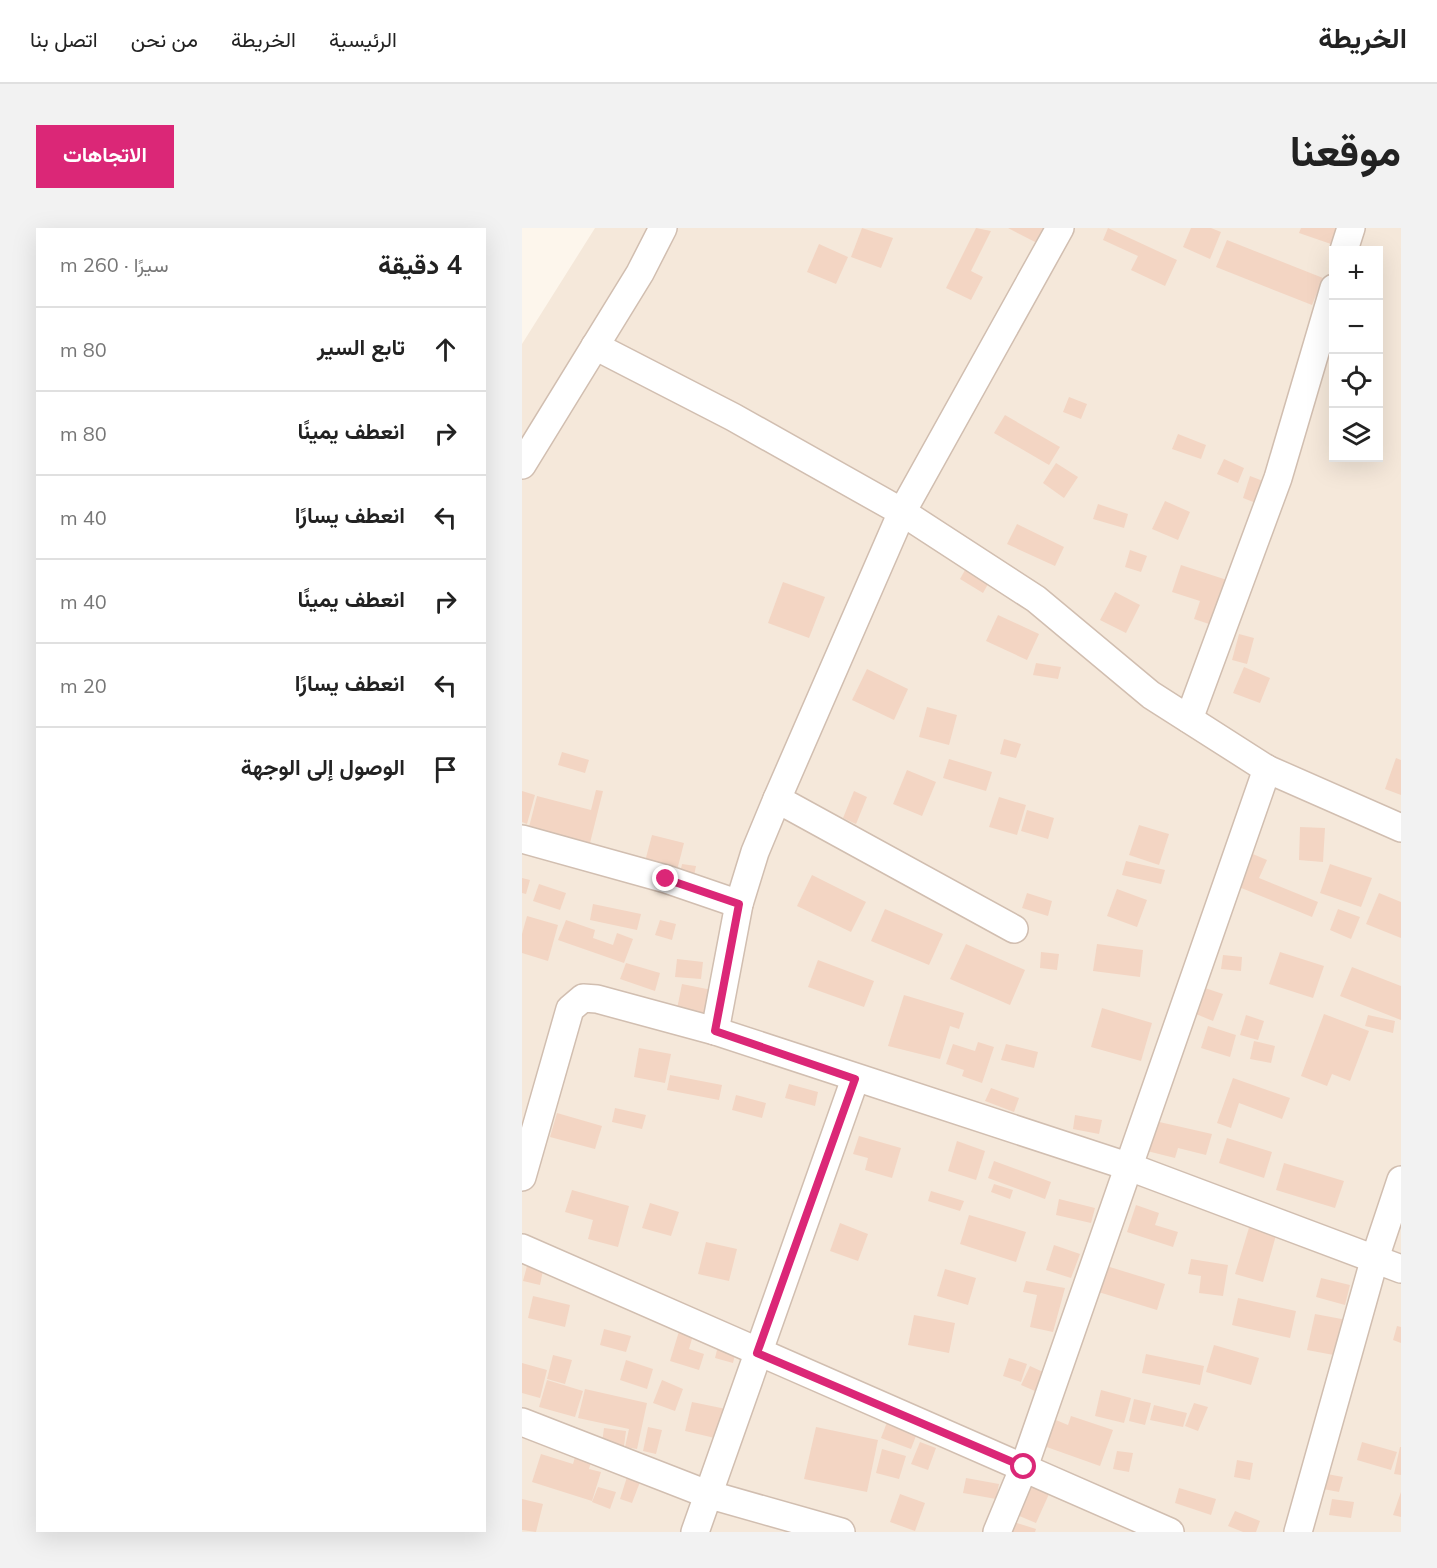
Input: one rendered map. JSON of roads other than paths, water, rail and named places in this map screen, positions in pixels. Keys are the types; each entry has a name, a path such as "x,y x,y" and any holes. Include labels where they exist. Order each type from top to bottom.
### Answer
{"street":[{"path":"522,465 640,273 663,228"},
{"path":"715,1031 739,904 755,852 777,799 902,512 1060,228"},
{"path":"1345,246 1351,228"},
{"path":"1189,719 1278,478 1330,300"},
{"path":"596,346 733,417 902,512 1036,599 1151,695 1267,769 1401,828"},
{"path":"997,1532 1024,1467 1267,769"},
{"path":"777,799 1014,929"},
{"path":"522,839 666,879 739,904"},
{"path":"522,1177 570,1009 583,998 597,999 715,1031 855,1079 1127,1166 1374,1261 1401,1269"},
{"path":"695,1532 855,1079"},
{"path":"1298,1532 1374,1261 1401,1180"},
{"path":"522,1248 757,1353 1170,1532"},
{"path":"522,1422 707,1494 842,1532"}]}
